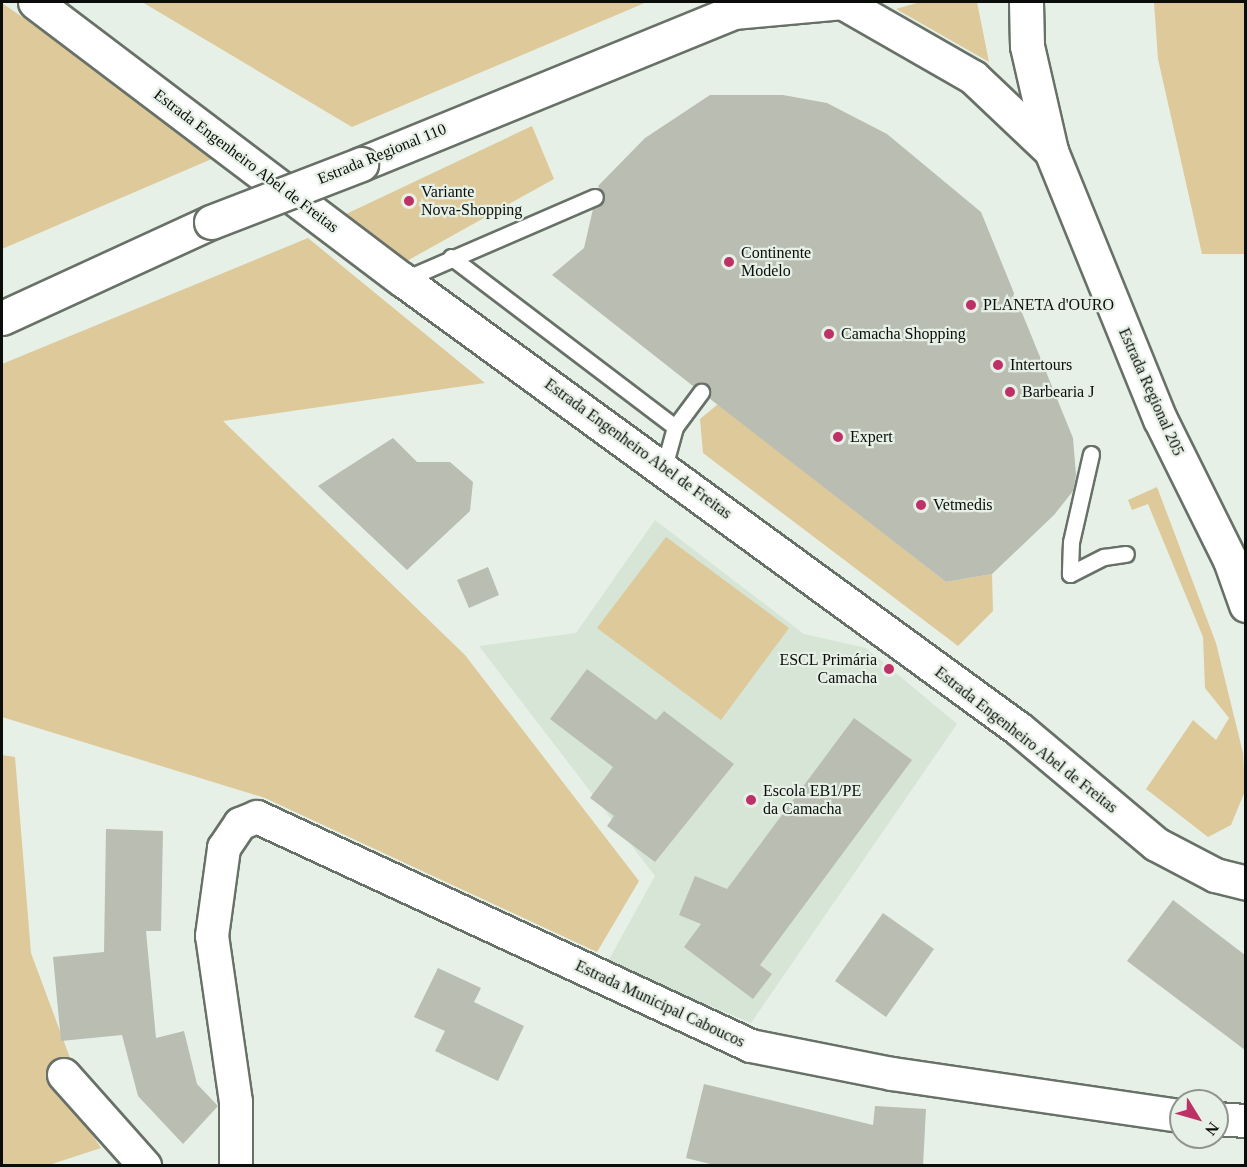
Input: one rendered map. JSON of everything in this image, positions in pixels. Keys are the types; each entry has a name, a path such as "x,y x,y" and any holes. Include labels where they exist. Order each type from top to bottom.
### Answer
{"main road":[{"name":"Estrada Engenheiro Abel de Freitas","path":"35,2 403,280 664,467 1019,729 1156,844 1215,875 1245,883"},
{"name":"Estrada Regional 110","path":"2,318 211,222 361,164 740,7 843,2 973,77 1052,152"},
{"name":"Estrada Regional 205","path":"1026,2 1027,46 1052,152 1161,419 1230,560 1245,605"}],"street":[{"name":"Estrada Municipal Caboucos","path":"236,1166 236,1102 212,936 224,848 240,824 263,817 751,1046 892,1074 1169,1114"},
{"path":"64,1075 145,1166"},
{"path":"1229,1120 1245,1121"}],"lane":[{"path":"403,280 451,257 595,197"},
{"path":"451,257 675,427"},
{"path":"664,467 675,427 701,392"},
{"path":"1091,453 1071,542 1070,574 1104,557 1126,554"}],"shaded area":[{"path":"142,2 647,2 352,127"},
{"path":"920,2 977,2 989,62 896,9"},
{"path":"1154,2 1245,2 1245,254 1202,254 1158,59"},
{"path":"2,3 221,155 2,249"},
{"path":"532,126 554,179 405,262 344,215"},
{"path":"308,238 485,383 223,421 465,655 639,881 597,952 265,798 2,717 2,364"},
{"path":"718,404 946,582 992,574 993,611 958,646 703,453 700,419"},
{"path":"1157,487 1216,643 1243,753 1245,791 1231,825 1208,837 1146,789 1193,720 1216,740 1229,718 1205,688 1203,637 1148,504 1132,510 1128,500"},
{"name":"Escola EB1/PE da Camacha","path":"655,520 804,634 866,648 957,724 751,1023 607,963 655,876 479,646 576,633"},
{"path":"666,537 789,628 721,720 597,628"},
{"path":"2,755 15,757 31,953 70,1058 51,1073 101,1148 49,1165 2,1166"}],"building":[{"name":"Camacha Shopping","path":"710,95 783,95 827,103 887,134 981,212 1073,438 1076,475 1073,491 1054,515 992,574 946,582 709,398 707,385 693,386 552,275 584,248 593,209 605,199 598,186 645,138"},
{"path":"393,438 417,462 450,462 473,482 470,511 407,570 318,486"},
{"path":"488,567 499,595 469,608 457,580"},
{"path":"587,669 656,720 664,711 734,764 655,862 607,826 614,816 590,798 613,767 550,719"},
{"path":"854,718 912,760 760,965 772,974 753,999 684,947 701,924 679,915 695,876 727,889"},
{"path":"106,829 163,831 161,931 146,931 156,1038 184,1031 197,1084 218,1106 183,1144 138,1096 122,1035 61,1041 53,957 104,952"},
{"path":"1173,900 1245,955 1245,1050 1127,961"},
{"path":"883,913 934,949 886,1017 835,981"},
{"path":"438,968 481,988 474,1002 524,1026 498,1081 435,1051 445,1031 414,1017"},
{"path":"704,1084 873,1125 875,1106 926,1109 923,1166 718,1166 686,1158"}],"place":[{"name":"Variante Nova-Shopping","path":"409,201"},
{"name":"Continente Modelo","path":"729,262"},
{"name":"PLANETA d'OURO","path":"971,305"},
{"name":"Camacha Shopping","path":"829,334"},
{"name":"Intertours","path":"998,365"},
{"name":"Barbearia J","path":"1010,392"},
{"name":"Expert","path":"838,437"},
{"name":"Vetmedis","path":"921,505"},
{"name":"ESCL Primária Camacha","path":"889,669"},
{"name":"Escola EB1/PE da Camacha","path":"751,800"}]}
